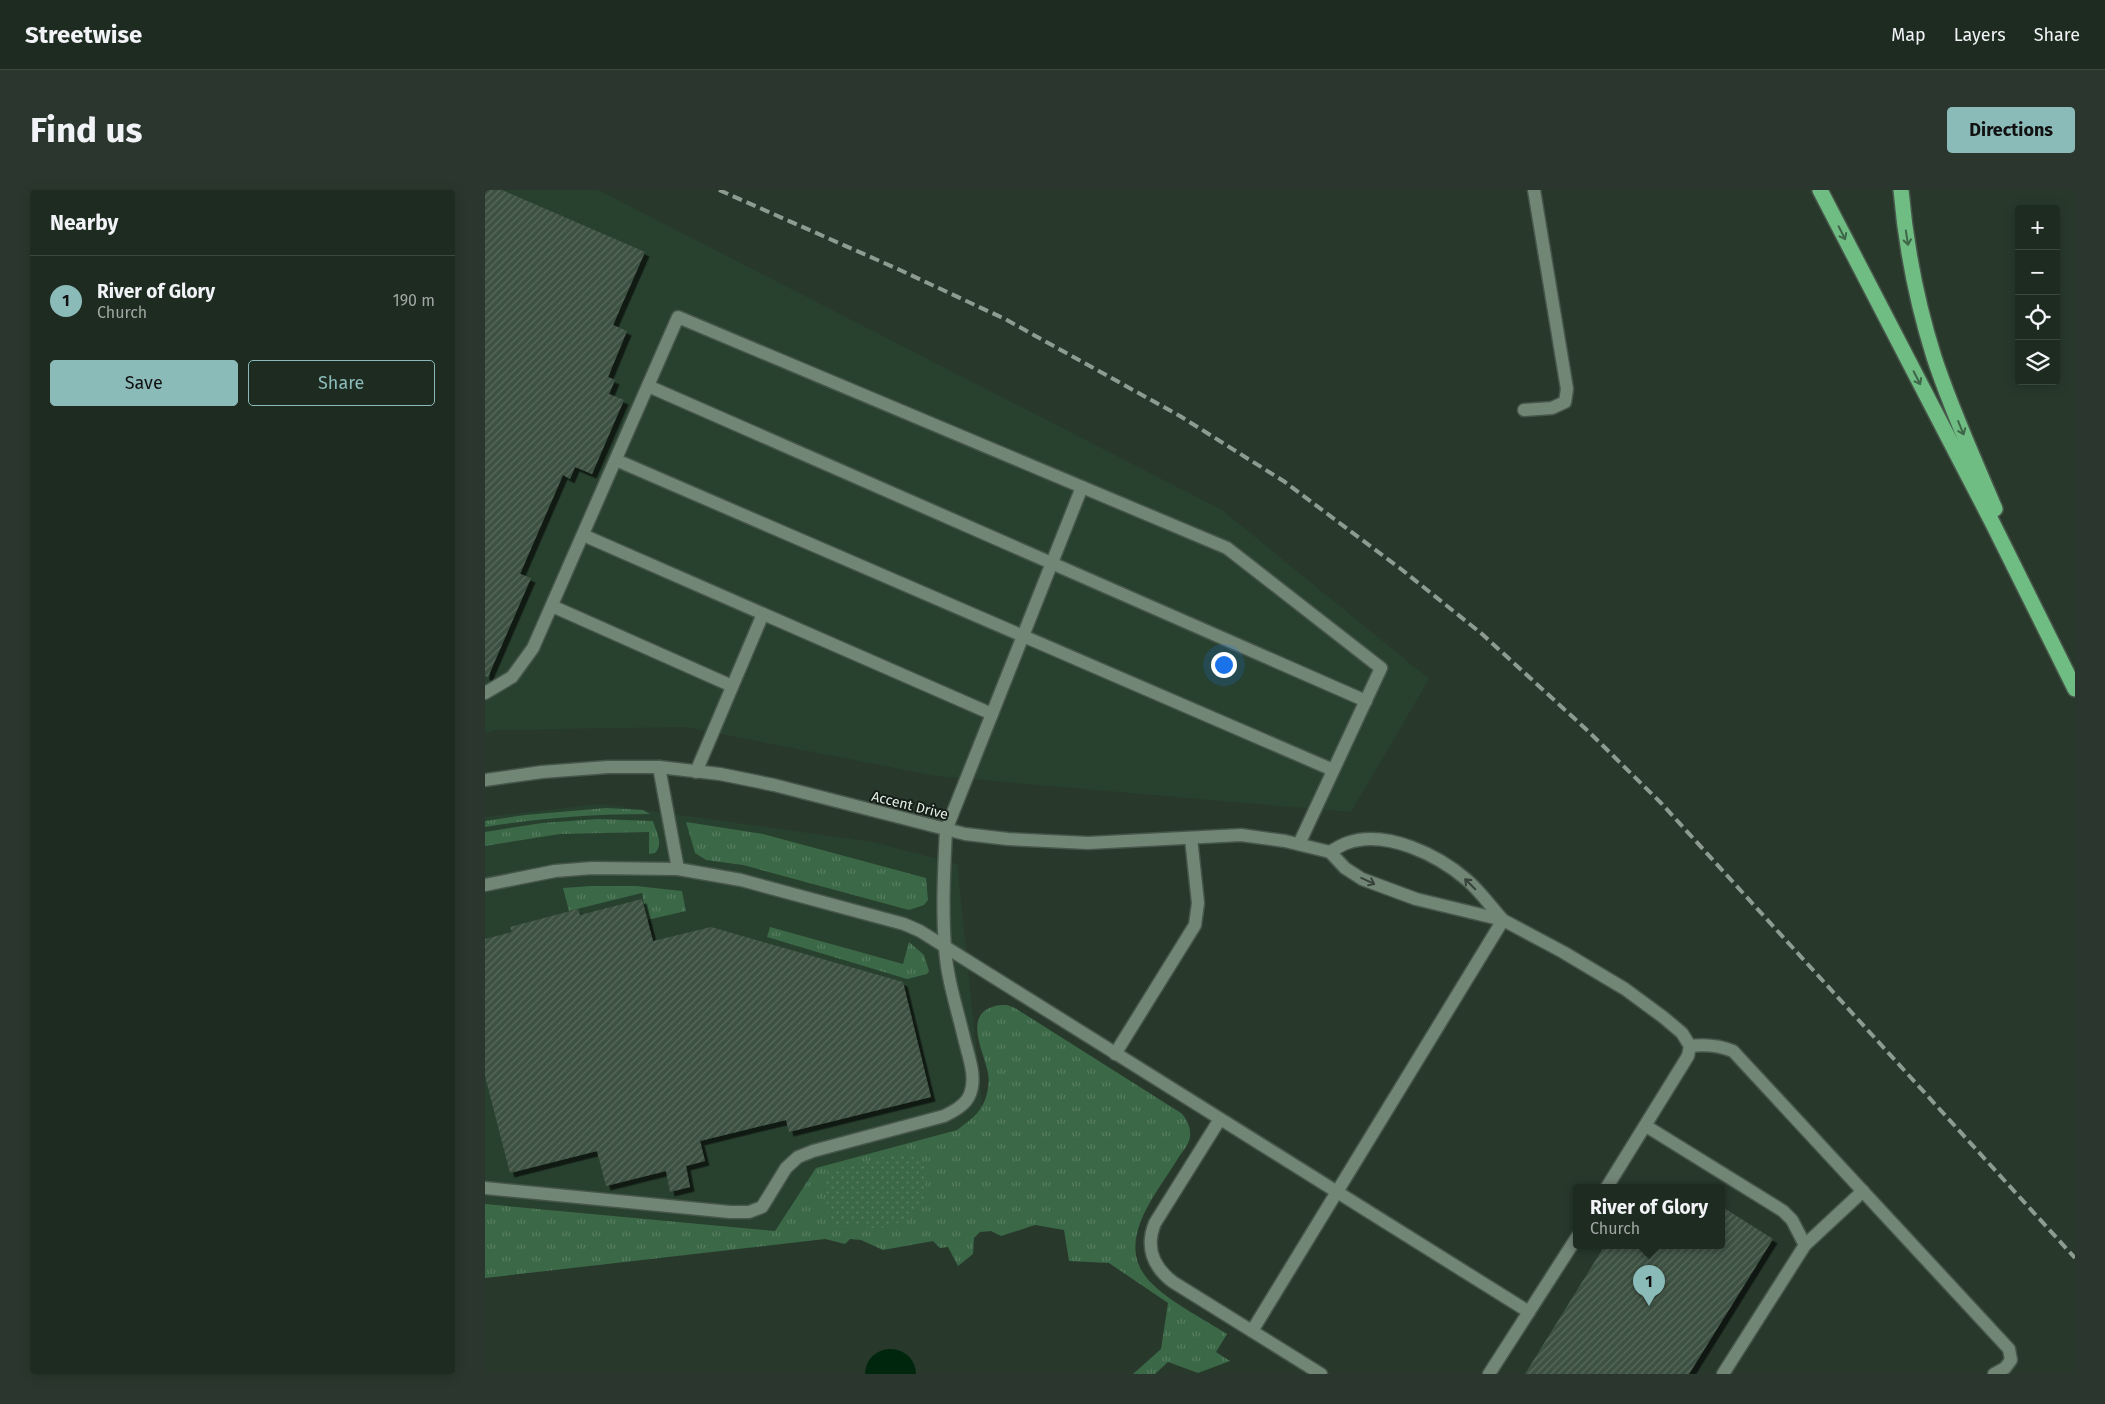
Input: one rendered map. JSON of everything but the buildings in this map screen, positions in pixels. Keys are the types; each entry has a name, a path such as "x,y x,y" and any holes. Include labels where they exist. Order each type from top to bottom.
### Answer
{"highway":[{"path":"1820,190 2057,650"},
{"path":"1901,190 1911,265 1935,358 1971,454 2075,689"}],"street":[{"path":"1524,410 1552,408 1565,402 1567,389 1534,190"},
{"path":"485,693 512,678 533,648 679,317 1227,548 1381,668 1299,844"},
{"path":"648,386 1366,701"},
{"path":"616,460 1333,770"},
{"path":"485,1188 730,1212 749,1212 762,1206 786,1168 798,1157 813,1151 950,1113 964,1103 970,1095 972,1080 971,1065 949,977 945,949 944,879 946,830 1082,487"},
{"path":"583,535 992,714"},
{"path":"552,606 732,686"},
{"path":"696,772 763,614"},
{"name":"Accent Drive","path":"485,780 551,771 608,767 659,767 720,774 774,785 946,830 1009,840 1088,843 1241,835 1299,844 1330,852"},
{"path":"659,767 678,868"},
{"path":"1115,1054 1183,947 1195,924 1199,903 1191,838"},
{"path":"1503,920 1469,881 1445,862 1425,851 1390,841 1369,840 1348,842 1330,852 1345,868 1381,887 1452,909 1503,920 1563,952 1625,989 1682,1033 1690,1046"},
{"path":"485,885 555,871 593,868 678,868 741,880 904,924 920,931 945,949 1529,1312"},
{"path":"1252,1331 1503,920"},
{"path":"1690,1046 1706,1044 1721,1046 1733,1051 1863,1191 2009,1349 2011,1360 2005,1368 1994,1374"},
{"path":"1609,1184 1683,1065 1690,1046"},
{"path":"1220,1119 1155,1223 1151,1233 1150,1244 1152,1257 1163,1275 1321,1374"},
{"path":"1646,1126 1783,1211 1792,1220 1805,1245"},
{"path":"1723,1374 1805,1245 1863,1191"},
{"path":"1489,1374 1573,1243"}],"shaded area":[{"path":"485,190 598,190 1222,510 1429,679 1351,812 936,776 686,727 495,730 485,733"},
{"path":"600,804 873,842 957,864 994,1220 485,1278 485,817"}],"green space":[{"path":"606,808 643,810 650,814 567,817 485,827 485,821 525,815"},
{"path":"598,819 653,821 659,838 658,849 655,853 649,854 649,832 560,834 485,846 485,832 542,823"},
{"path":"686,822 763,834 926,878 928,900 924,905 909,910 743,865 706,860 695,853"},
{"path":"636,886 682,891 686,911 647,920 642,893 569,911 563,888"},
{"path":"770,927 903,964 909,942 924,955 929,971 927,974 907,979 767,937"},
{"path":"1007,1005 1015,1008 1181,1113 1185,1118 1190,1130 1187,1146 1150,1202 1137,1232 1135,1247 1138,1262 1153,1285 1184,1308 1227,1334 1216,1352 1230,1361 1198,1373 1168,1362 1155,1374 1133,1374 1161,1349 1168,1303 1109,1263 1069,1261 1064,1230 1035,1225 1001,1236 991,1231 980,1232 974,1238 973,1254 958,1266 948,1247 940,1248 933,1241 883,1250 861,1240 850,1239 845,1244 825,1239 485,1278 485,1204 775,1231 816,1168 957,1130 974,1117 984,1103 989,1081 978,1037 977,1027 979,1019 983,1012 992,1007"},
{"path":"896,1154 908,1154 924,1164 926,1190 922,1203 917,1209 898,1223 881,1228 835,1227 830,1223 823,1180 828,1171"}],"railway":[{"path":"719,190 1005,319 1180,416 1285,482 1401,569 1482,634 1588,731 1662,804 2075,1258"}],"place":[{"name":"River of Glory","path":"1649,1306"}]}
